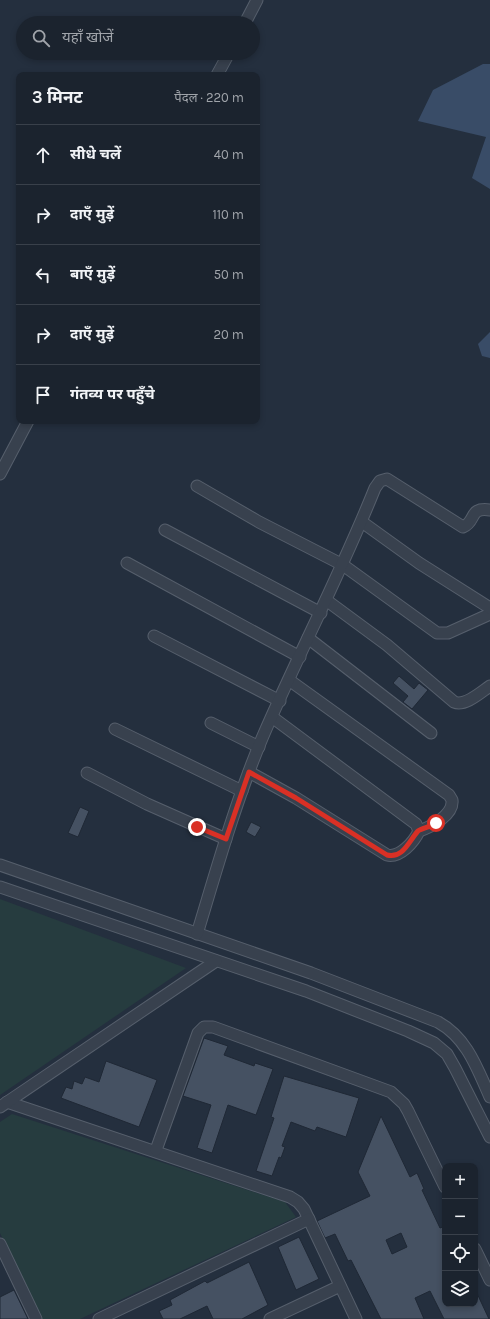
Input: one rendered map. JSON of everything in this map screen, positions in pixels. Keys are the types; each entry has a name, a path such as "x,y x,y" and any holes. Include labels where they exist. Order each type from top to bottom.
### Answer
{"street":[{"path":"249,16 257,0"},
{"path":"219,72 225,60"},
{"path":"0,474 26,424"},
{"path":"197,934 226,839 249,772 272,717 343,565 375,488 384,479 391,481 460,527 467,524 479,509 490,510"},
{"path":"197,486 259,522 343,565 437,633 448,633 490,614"},
{"path":"362,522 419,563 490,608"},
{"path":"165,530 320,613"},
{"path":"127,563 300,657"},
{"path":"326,600 387,645 454,702 458,704 465,702 490,686"},
{"path":"154,636 280,701"},
{"path":"308,638 431,733"},
{"path":"249,772 296,798 387,855 392,856 400,854 418,831 432,826 450,808 452,800 449,795 289,680"},
{"path":"272,717 416,824 418,831"},
{"path":"211,723 259,747"},
{"path":"115,729 242,791"},
{"path":"87,773 147,804 226,839"},
{"path":"0,865 311,973 438,1022 452,1030 462,1040 479,1071 490,1098"},
{"path":"0,887 306,991 408,1031 434,1043 447,1054 490,1137"},
{"path":"3,1104 216,961"},
{"path":"156,1150 198,1033 204,1027 213,1027 391,1092 404,1104 442,1181"},
{"path":"3,1104 156,1150 290,1197 298,1202 309,1219 356,1319"},
{"path":"99,1319 309,1219"},
{"path":"0,1244 36,1319"},
{"path":"478,1255 490,1280"},
{"path":"270,1319 340,1286"}],"green space":[{"path":"0,899 186,968 0,1095"},
{"path":"12,1114 285,1202 296,1217 80,1319 42,1319 0,1233 0,1122"}],"water":[{"path":"483,64 490,64 490,189 472,178 486,137 418,121 433,90"},
{"path":"490,332 490,358 482,356 478,344"}],"building":[{"path":"399,676 414,689 419,683 428,690 412,709 403,702 408,696 393,683"},
{"path":"80,807 89,811 78,837 68,833"},
{"path":"251,822 261,827 255,837 246,832"},
{"path":"204,1038 228,1046 224,1055 254,1066 255,1063 273,1069 256,1115 228,1105 212,1153 197,1148 211,1105 183,1096"},
{"path":"106,1061 157,1080 139,1127 61,1098 66,1087 72,1089 74,1081 82,1084 85,1077 99,1082"},
{"path":"284,1076 359,1098 346,1137 317,1127 315,1131 291,1122 282,1146 285,1147 281,1158 279,1157 272,1176 256,1171 274,1118 271,1117"},
{"path":"381,1116 410,1177 417,1173 424,1189 422,1190 440,1228 442,1227 442,1307 478,1307 478,1295 489,1319 444,1319 430,1291 415,1298 424,1319 381,1319 351,1260 348,1261 335,1234 325,1238 317,1221 370,1196 358,1172","holes":["401,1233 407,1247 392,1254 386,1240"]},
{"path":"299,1237 319,1279 296,1290 278,1247"},
{"path":"249,1262 268,1305 242,1319 213,1319 207,1306 180,1319 163,1319 159,1311 172,1305 170,1300 205,1281 207,1283"},
{"path":"14,1290 28,1319 0,1319 0,1297"}],"route":[{"path":"197,827 226,839 249,772 296,798 387,855 396,856 400,854 417,835 418,831 428,828 436,823"}]}
